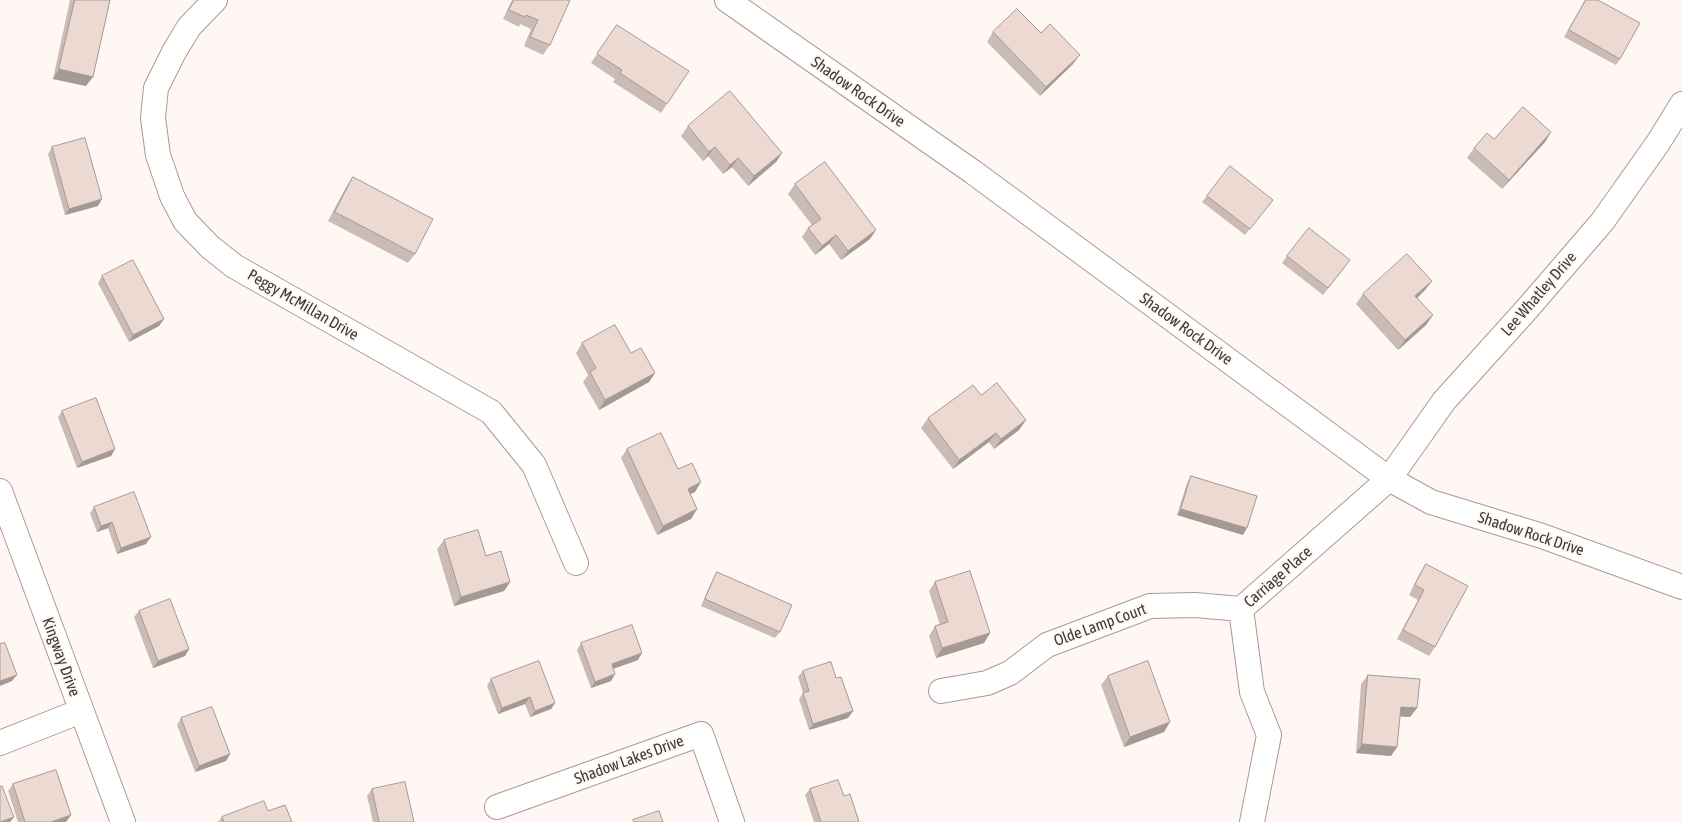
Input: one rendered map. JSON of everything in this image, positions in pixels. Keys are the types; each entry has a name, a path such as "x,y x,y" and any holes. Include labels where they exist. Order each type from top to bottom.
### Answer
{"street":[{"name":"Peggy McMillan Drive","path":"214,0 189,27 156,88 153,118 158,155 172,196 185,221 210,247 234,266 490,412 534,465 576,563"},
{"name":"Shadow Rock Drive","path":"727,0 973,172 1389,479 1431,502 1542,536 1682,587"},
{"name":"Lee Whatley Drive","path":"1389,479 1444,402 1527,310 1602,222 1658,143 1682,104"},
{"name":"Carriage Place","path":"1252,822 1269,735 1252,692 1241,609 1389,479"},
{"name":"Kingway Drive","path":"0,491 123,822"},
{"name":"Olde Lamp Court","path":"941,691 987,683 1010,673 1047,644 1150,606 1195,605 1241,609"},
{"path":"0,743 81,711"},
{"name":"Shadow Lakes Drive","path":"498,808 701,734 732,822"}],"building":[{"path":"75,0 110,0 93,77 59,69"},
{"path":"514,0 570,0 550,45 530,37 538,20 509,10"},
{"path":"1586,0 1598,0 1640,23 1620,59 1569,30"},
{"path":"1017,9 1041,33 1050,24 1080,55 1046,87 993,32"},
{"path":"617,25 689,71 667,104 620,73 622,70 597,54"},
{"path":"730,91 782,153 754,176 738,158 730,165 715,147 709,152 688,126"},
{"path":"1523,107 1551,132 1509,180 1474,148 1487,133 1494,139"},
{"path":"85,138 102,199 69,209 52,147"},
{"path":"825,162 876,230 848,251 836,235 822,246 808,228 821,219 795,184"},
{"path":"1230,166 1273,200 1250,229 1207,196"},
{"path":"353,177 433,219 415,254 335,212"},
{"path":"1309,228 1350,260 1328,288 1287,256"},
{"path":"1407,254 1432,281 1415,296 1433,315 1405,340 1363,294"},
{"path":"133,260 164,319 133,335 102,276"},
{"path":"615,325 631,353 641,348 655,373 605,400 590,372 596,368 582,343"},
{"path":"997,383 1026,420 1001,439 996,433 959,460 928,418 973,385 981,395"},
{"path":"96,398 115,449 82,462 62,411"},
{"path":"661,433 678,469 692,463 701,482 688,489 697,509 663,526 627,449"},
{"path":"1191,476 1257,496 1247,528 1181,509"},
{"path":"134,492 151,537 121,548 112,522 101,526 94,507"},
{"path":"478,530 486,556 501,551 510,582 461,597 444,540"},
{"path":"1426,564 1468,586 1435,647 1403,630 1424,590 1415,585"},
{"path":"970,571 990,633 942,648 935,626 948,622 935,582"},
{"path":"717,572 792,605 780,632 705,599"},
{"path":"170,599 189,649 158,661 139,611"},
{"path":"632,625 642,653 612,664 615,674 595,682 581,643"},
{"path":"5,643 17,675 0,681 0,644"},
{"path":"539,661 555,703 535,711 530,697 502,708 491,679"},
{"path":"1148,661 1170,722 1130,737 1108,676"},
{"path":"831,662 836,678 841,677 853,711 813,724 803,693 809,691 803,671"},
{"path":"1368,675 1420,679 1417,708 1401,707 1397,747 1362,744"},
{"path":"212,707 230,754 199,766 181,718"},
{"path":"56,770 71,815 51,822 25,822 13,784"},
{"path":"838,780 844,796 850,794 859,822 821,822 810,789"},
{"path":"405,782 414,822 379,822 372,789"},
{"path":"2,786 14,817 0,822 0,787"},
{"path":"264,801 268,811 285,805 292,822 224,822 222,817"},
{"path":"659,811 663,822 634,822 633,820"}]}
